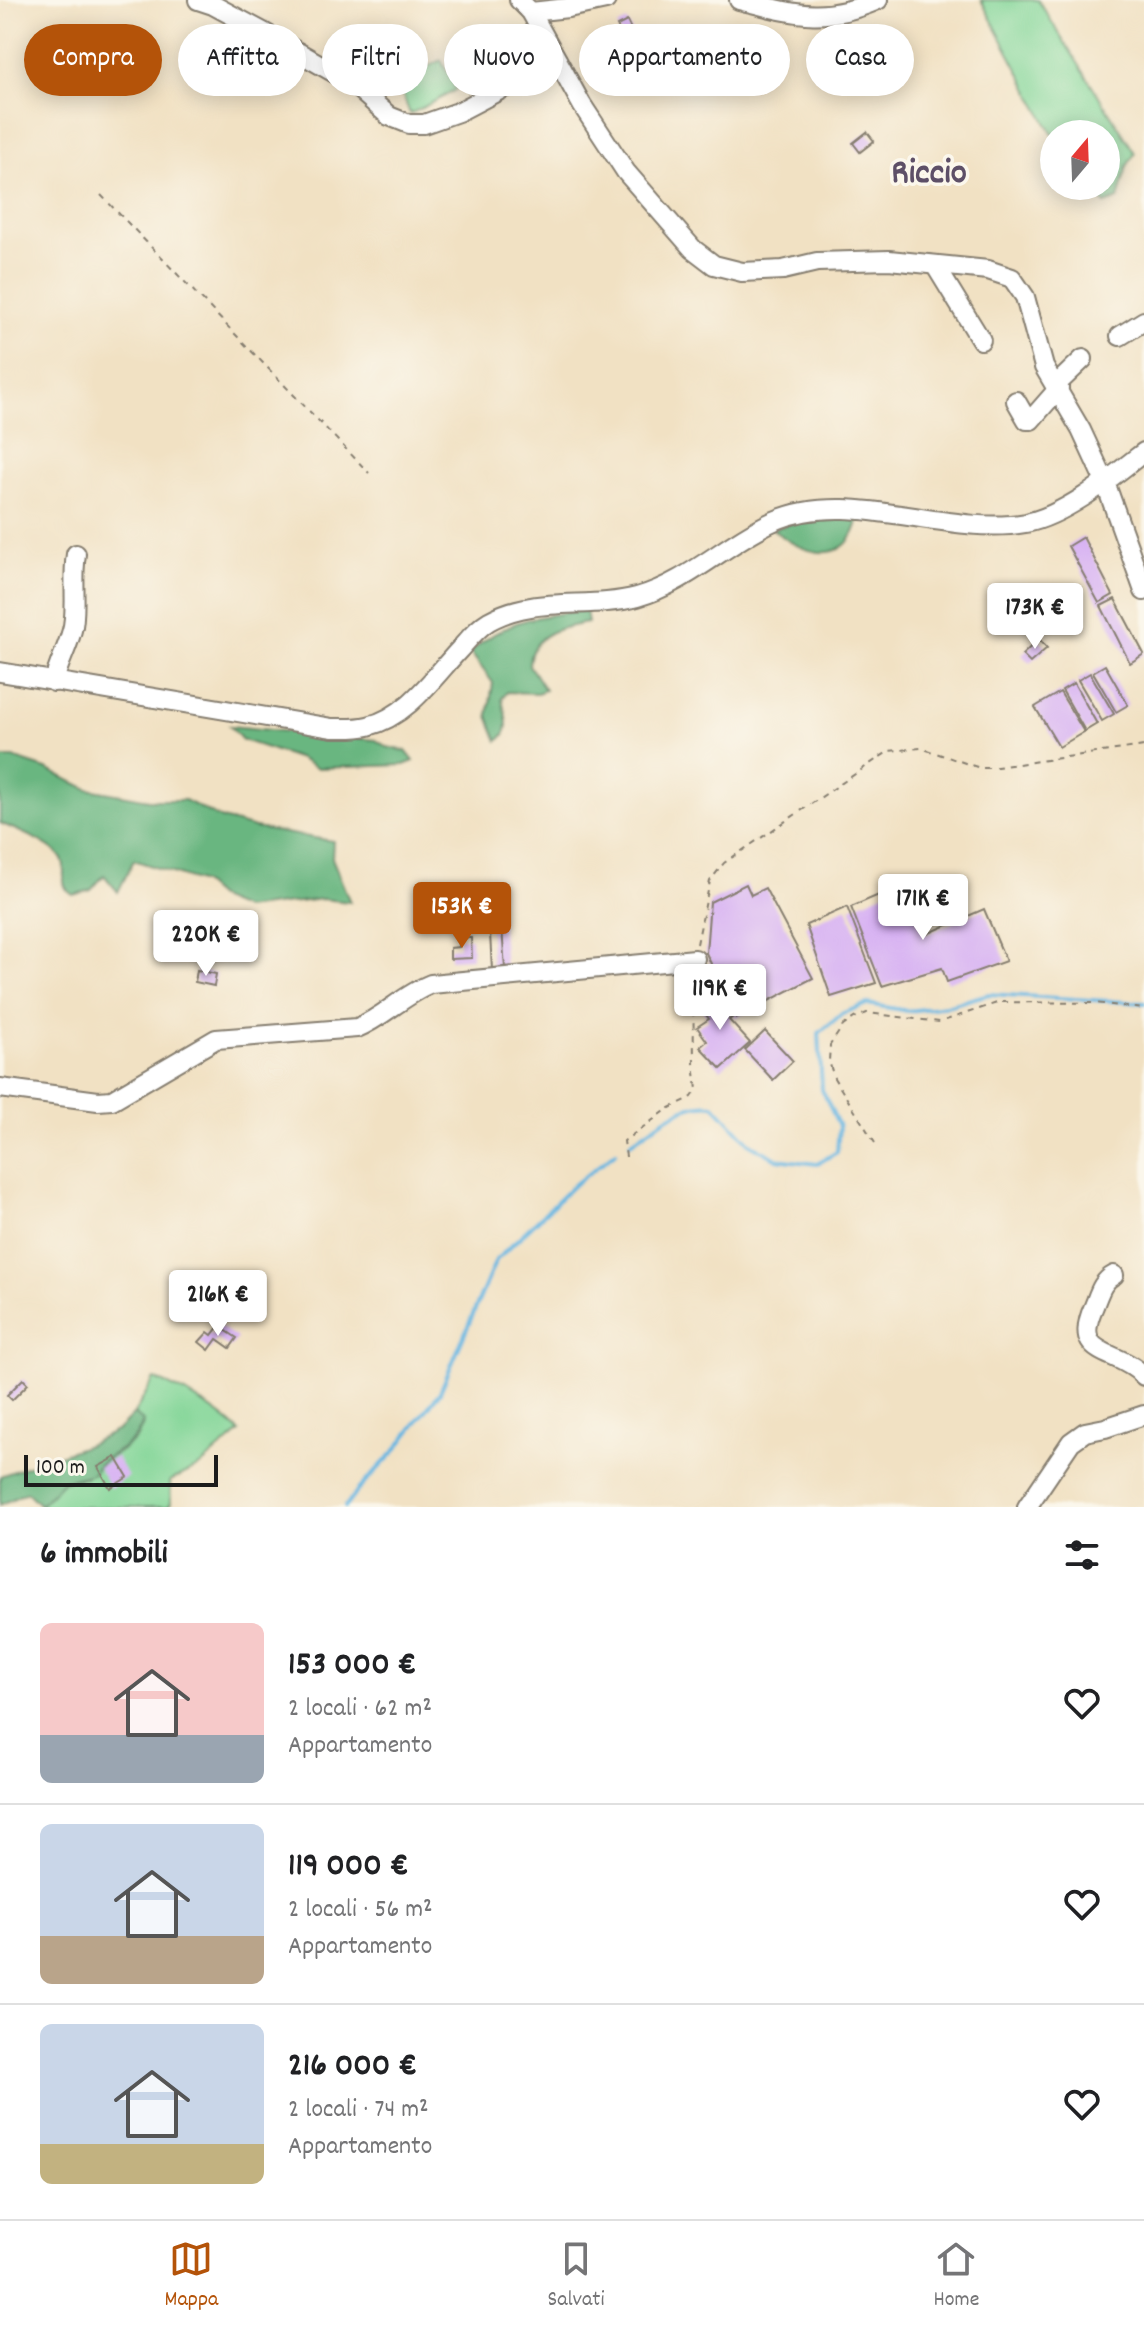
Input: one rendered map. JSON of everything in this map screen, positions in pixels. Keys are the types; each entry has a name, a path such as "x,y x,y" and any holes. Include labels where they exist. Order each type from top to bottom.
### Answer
{"street":[{"path":"198,0 239,19 352,83 389,116 409,124 424,124 458,112 488,96"},
{"path":"525,6 568,8 606,0"},
{"path":"739,0 801,15 830,16 854,11 878,0"},
{"path":"525,6 536,24"},
{"path":"563,71 626,172 693,249 714,265 742,272 783,270 817,262 889,260 988,270 1012,278 1025,297 1044,367 1057,386 1105,482 1144,591"},
{"path":"935,265 981,340"},
{"path":"1120,336 1144,321"},
{"path":"1016,401 1027,420 1031,420 1083,359"},
{"path":"0,672 332,728 369,726 394,716 487,622 511,611 525,607 637,597 681,577 774,521 816,510 860,511 959,525 1026,523 1053,513 1105,482 1144,452"},
{"path":"54,682 73,628 76,554"},
{"path":"0,1088 98,1101 112,1100 216,1039 357,1028 374,1021 414,991 431,984 695,959"},
{"path":"1114,1275 1106,1279 1086,1324 1087,1340 1095,1349 1128,1362 1144,1376"},
{"path":"1027,1507 1071,1442 1085,1432 1142,1413"}],"path":[{"path":"101,195 369,473"},
{"path":"626,1157 624,1141 668,1109 692,1097 697,1090 694,1063 695,959 710,881 724,863 889,751 921,748 980,768 990,768 1144,746"},
{"path":"875,1143 834,1078 829,1061 830,1045 843,1026 854,1018 867,1013 940,1022 1000,1002 1095,1003 1144,1009"}],"green space":[{"path":"981,0 1038,0 1114,120 1045,120"},
{"path":"441,60 444,66 444,96 410,114 403,96 428,96 428,67"},
{"path":"1120,129 1135,153 1127,166 1120,192"},
{"path":"812,517 859,517 854,533 846,544 824,552 798,546 773,529"},
{"path":"586,610 588,623 558,630 535,646 529,665 545,690 537,693 507,692 502,698 507,727 498,741 488,716 493,683 470,652 484,640 524,620"},
{"path":"230,726 376,740 387,747 406,751 414,761 404,765 316,768 300,759 242,740"},
{"path":"0,758 13,758 46,769 88,789 149,800 185,800 222,819 255,828 333,841 332,858 350,902 322,899 244,909 220,899 202,883 134,860 118,892 104,875 91,890 73,895 65,886 64,865 54,850 0,823"},
{"path":"154,1379 200,1401 240,1432 200,1466 170,1481 171,1503 167,1507 42,1507 40,1505 64,1481 85,1478 136,1439 143,1425 134,1414"},
{"path":"134,1414 143,1421 133,1440 104,1460 93,1474 64,1481 40,1505 27,1492 0,1505 0,1476 88,1445 118,1430"}],"building":[{"path":"867,132 874,141 860,152 853,143"},
{"path":"1083,537 1113,595 1099,603 1068,546"},
{"path":"1115,599 1144,654 1130,663 1101,606"},
{"path":"1039,639 1047,648 1030,663 1022,655"},
{"path":"1105,665 1128,705 1116,712 1093,672"},
{"path":"1090,673 1114,714 1102,721 1078,680"},
{"path":"1074,683 1097,724 1085,731 1062,690"},
{"path":"1060,692 1084,732 1059,747 1035,707"},
{"path":"746,884 751,895 765,888 813,978 736,1018 706,953 710,902"},
{"path":"895,888 927,934 984,909 1006,961 947,982 942,968 882,986 851,907"},
{"path":"847,907 876,983 831,997 806,925"},
{"path":"501,914 505,969 492,970 489,915"},
{"path":"459,938 471,938 472,958 450,959 450,948 459,947"},
{"path":"197,970 216,974 214,986 195,982"},
{"path":"720,990 733,1017 729,1020 750,1043 721,1069 700,1047 707,1041 697,1027 709,1019 699,1005"},
{"path":"765,1031 793,1061 773,1080 745,1050"},
{"path":"219,1326 237,1338 230,1348 217,1339 209,1350 199,1342 208,1332 212,1335"},
{"path":"23,1379 28,1384 12,1400 7,1395"},
{"path":"116,1457 128,1477 110,1488 98,1467"}],"waterway":[{"path":"630,1143 680,1111 714,1105 750,1144 777,1159 817,1164 837,1152 839,1126 822,1090 819,1033 843,1013 867,1004 908,1011 946,1006 989,994 1144,1003"},
{"path":"345,1507 395,1451 440,1392 496,1260 575,1184 616,1152"}],"district":[{"name":"Riccio","path":"929,175"}]}
